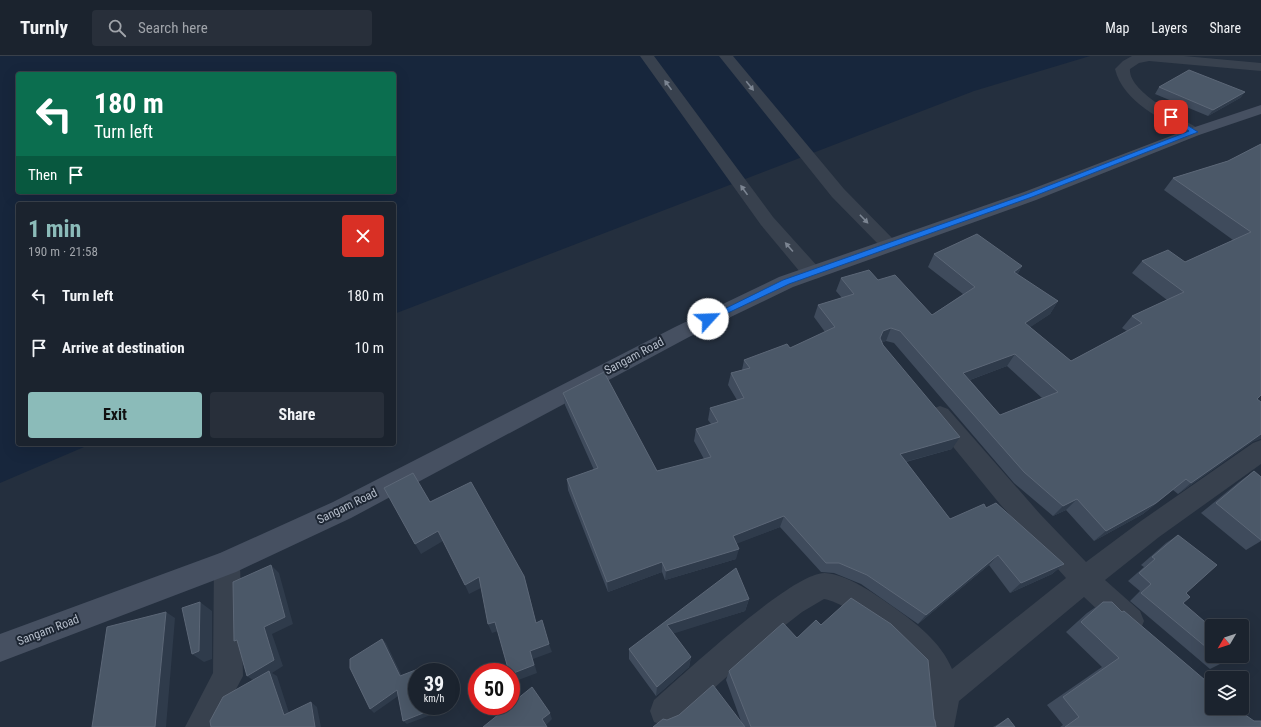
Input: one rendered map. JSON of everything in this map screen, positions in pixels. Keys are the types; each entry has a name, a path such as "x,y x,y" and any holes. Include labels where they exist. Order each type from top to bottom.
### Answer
{"main road":[{"name":"Sangam Road","path":"0,648 227,563 342,510 682,332 786,282 1030,196 1194,132 1261,109"}],"street":[{"path":"648,56 767,222 812,273"},
{"path":"726,56 838,193 889,245"},
{"path":"1194,132 1136,94 1127,86 1122,77 1122,69 1128,62 1136,58 1149,57 1261,67"},
{"path":"927,399 1018,508 1083,580 1146,635"},
{"path":"944,714 1083,580 1188,501 1232,474 1261,450"},
{"path":"200,727 228,676 227,563"},
{"path":"665,711 714,667 796,598 813,589 823,586 850,594 887,619 912,639 937,667 944,714"}],"water":[{"path":"0,56 1090,56 974,91 396,313 396,202 16,202 16,446 86,446 0,483"}],"building":[{"path":"1189,70 1245,92 1213,110 1159,87"},
{"path":"1261,144 1261,395 1257,399 1261,402 1261,434 1191,483 1186,479 1156,503 1106,531 1077,499 1063,506 1024,472 900,331 891,328 883,331 880,338 883,345 960,437 900,454 950,519 984,504 986,508 996,503 1064,564 1021,583 998,555 926,615 867,575 839,563 826,563 784,516 733,536 739,549 666,571 662,562 607,582 567,479 598,468 563,393 604,372 657,471 711,457 696,429 718,422 710,408 744,398 731,373 750,368 744,360 787,344 790,348 835,327 818,305 854,294 841,278 869,270 878,280 895,275 932,315 975,287 934,254 977,234 1022,266 1014,272 1058,301 1025,323 1071,361 1142,323 1132,316 1184,292 1142,261 1168,250 1185,262 1251,232 1173,178 1228,161","holes":["1015,354 1058,392 1000,415 963,373"]},
{"path":"1254,471 1261,477 1261,540 1216,503"},
{"path":"413,473 430,502 471,482 524,576 536,623 542,620 549,644 530,651 534,665 520,670 520,663 506,663 495,622 488,624 479,577 465,585 438,531 415,544 384,488"},
{"path":"1178,535 1217,565 1186,593 1190,597 1183,603 1205,622 1205,646 1141,593 1151,584 1139,573 1155,559 1152,557"},
{"path":"271,565 285,617 264,627 274,660 247,676 237,640 234,641 233,582"},
{"path":"736,568 749,599 667,625 691,657 657,687 629,649"},
{"path":"851,598 891,624 928,660 936,727 751,727 729,671 783,623 797,638 816,620 821,625"},
{"path":"200,602 199,651 192,654 182,608"},
{"path":"1103,602 1112,602 1122,612 1124,611 1205,680 1205,715 1245,715 1254,721 1261,721 1261,727 1065,727 1079,717 1063,697 1119,658 1081,622"},
{"path":"166,612 155,727 92,727 107,627"},
{"path":"382,639 400,676 408,673 408,715 418,715 403,721 397,690 370,709 350,668 350,659"},
{"path":"269,671 284,715 311,702 315,727 211,727 210,721 223,697"},
{"path":"713,685 745,727 653,727 663,719 667,720 679,715"},
{"path":"532,687 550,713 542,719 547,727 483,727 498,715 520,715 520,697"},
{"path":"1008,718 1015,727 996,727"}],"route":[{"path":"708,319 786,282 1030,196 1194,132 1171,117"}]}
